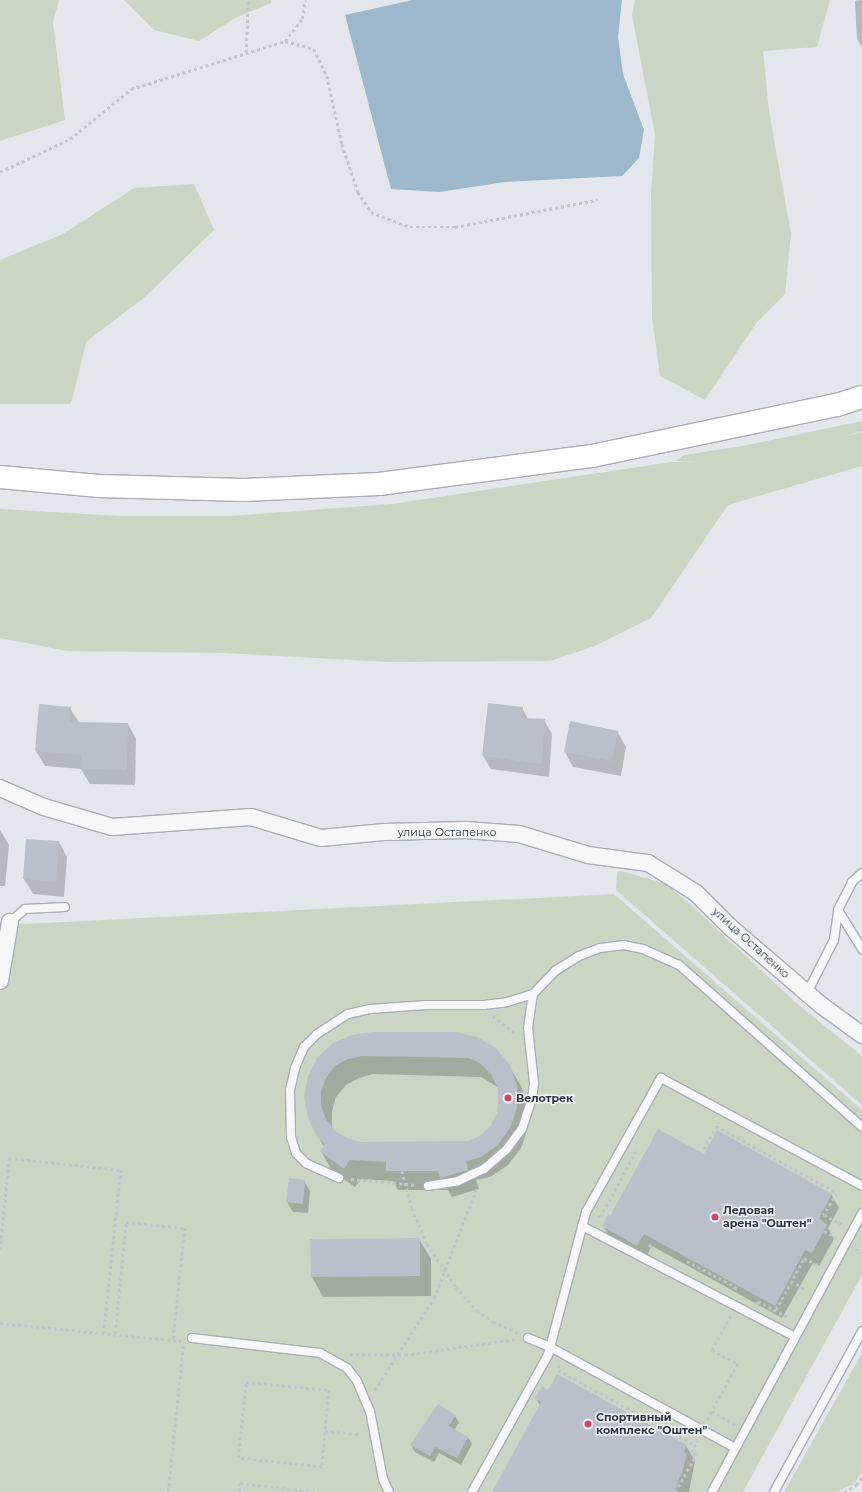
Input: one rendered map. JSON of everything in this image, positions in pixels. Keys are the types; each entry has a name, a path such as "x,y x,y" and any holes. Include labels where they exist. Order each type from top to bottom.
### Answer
{"main road":[{"path":"837,405 862,395"},
{"path":"0,477 99,486 244,490 379,484 592,456 862,400"}],"street":[{"name":"улица Остапенко","path":"0,788 44,806 112,827 251,818 321,838 384,832 466,830 519,834 588,855 648,863 696,893 730,928 807,993 862,1035"},
{"path":"0,979 10,922"}],"lane":[{"path":"807,993 834,940 838,910 852,882 862,873"},
{"path":"10,922 25,909 65,907"},
{"path":"838,910 862,949"},
{"path":"338,1178 306,1163 296,1154 291,1137 290,1090 295,1068 304,1047 317,1034 348,1014 370,1009 508,1002 533,994 555,972 579,956 600,948 623,945 661,956 700,982 862,1127"},
{"path":"428,1186 458,1181 484,1169 506,1150 522,1129 528,1114 534,1082 530,1051 529,1013 533,994"},
{"path":"472,1492 550,1347 586,1212 661,1078 862,1186"},
{"path":"712,1492 862,1214"},
{"path":"582,1226 735,1308 795,1337"},
{"path":"774,1492 862,1331"},
{"path":"192,1338 320,1353 347,1368 357,1381 370,1412 383,1479 389,1492"},
{"path":"528,1338 550,1347 735,1448"}],"path":[{"path":"246,53 248,0"},
{"path":"284,41 302,19 305,0"},
{"path":"0,172 70,140 131,89 284,41 314,49 327,76 342,144 358,192 371,212 410,227 455,227 597,200"},
{"path":"465,1005 486,1012 504,1023 530,1051"},
{"path":"704,1149 724,1112"},
{"path":"716,1126 836,1193 824,1215 842,1224"},
{"path":"0,1250 9,1158 121,1170 104,1333"},
{"path":"370,1412 373,1392 434,1298 484,1169"},
{"path":"402,1171 412,1208 426,1244 445,1270 477,1310 493,1322 528,1338"},
{"path":"338,1178 428,1186"},
{"path":"832,1243 846,1218"},
{"path":"115,1334 126,1222 185,1228 173,1340"},
{"path":"824,1231 836,1237"},
{"path":"776,1310 804,1258 820,1266"},
{"path":"817,1272 823,1260"},
{"path":"687,1261 736,1287 734,1292 738,1294"},
{"path":"792,1281 807,1290"},
{"path":"804,1296 810,1284"},
{"path":"751,1301 756,1304 758,1300 791,1319 794,1313"},
{"path":"735,1308 712,1350 738,1364 712,1411 745,1430"},
{"path":"0,1323 184,1341 192,1338"},
{"path":"320,1353 397,1355 465,1348 528,1338"},
{"path":"168,1492 184,1341"},
{"path":"561,1353 558,1370 695,1445"},
{"path":"246,1382 329,1390 325,1432 322,1467 238,1458 246,1382"},
{"path":"675,1492 696,1455 691,1452 703,1431 707,1420"},
{"path":"325,1432 356,1435 374,1433"},
{"path":"844,1492 856,1485 862,1477"},
{"path":"239,1492 240,1483 316,1492"}],"green space":[{"path":"0,0 59,0 53,22 65,120 0,141"},
{"path":"124,0 271,0 271,3 237,17 199,41 154,30"},
{"path":"635,0 830,0 817,47 763,51 769,111 791,234 785,294 757,322 705,400 660,376 652,317 651,195 655,135 632,15"},
{"path":"194,184 214,230 146,296 86,342 71,404 0,404 0,260 63,234 134,188"},
{"path":"862,421 862,431 845,436 862,432 862,466 728,505 651,618 595,646 550,661 390,662 223,653 67,651 0,638 0,509 121,516 230,516 392,504 672,462 696,462 676,461 684,455 743,446"},
{"path":"621,871 664,883 691,905 795,1002 862,1056 862,1105 616,890 617,872"},
{"path":"614,894 862,1110 862,1275 743,1492 0,1492 0,994 11,923 25,924"},
{"path":"862,1353 862,1471 854,1484 837,1492 784,1492"}],"water":[{"path":"413,0 622,0 618,37 623,74 644,130 639,158 622,176 505,182 439,192 391,189 345,15"}],"building":[{"path":"488,703 523,707 522,718 545,719 542,764 482,756"},
{"path":"39,704 71,707 70,722 128,723 127,770 80,769 81,755 35,751"},
{"path":"570,721 618,731 612,761 564,752"},
{"path":"26,839 59,841 56,882 23,879"},
{"name":"Велотрек","path":"373,1032 456,1032 477,1037 496,1048 510,1065 517,1086 517,1108 510,1128 497,1146 479,1158 466,1161 468,1170 440,1178 438,1171 386,1171 386,1162 350,1160 344,1169 320,1151 325,1144 317,1137 308,1118 304,1097 308,1076 317,1058 333,1043 352,1035","holes":["362,1056 469,1058 481,1064 491,1074 497,1086 499,1099 497,1113 491,1125 481,1135 468,1141 361,1142 347,1138 335,1131 326,1119 321,1106 321,1091 326,1078 335,1066 348,1059"]},
{"name":"Ледовая арена \"Оштен\"","path":"658,1129 704,1154 717,1130 832,1194 819,1218 827,1225 812,1253 805,1250 775,1306 644,1234 637,1246 602,1226 608,1214 610,1216"},
{"path":"289,1178 305,1180 303,1204 286,1202"},
{"path":"420,1238 420,1276 311,1277 310,1239"},
{"name":"Спортивный комплекс \"Оштен\"","path":"557,1374 687,1445 684,1452 687,1454 674,1492 492,1492 541,1402 535,1398 542,1386 548,1390"},
{"path":"438,1404 456,1415 449,1426 468,1437 457,1458 435,1447 430,1456 410,1445"}],"place":[{"name":"Велотрек","path":"508,1098"},
{"name":"Ледовая арена \"Оштен\"","path":"715,1217"},
{"name":"Спортивный комплекс \"Оштен\"","path":"588,1424"}]}
